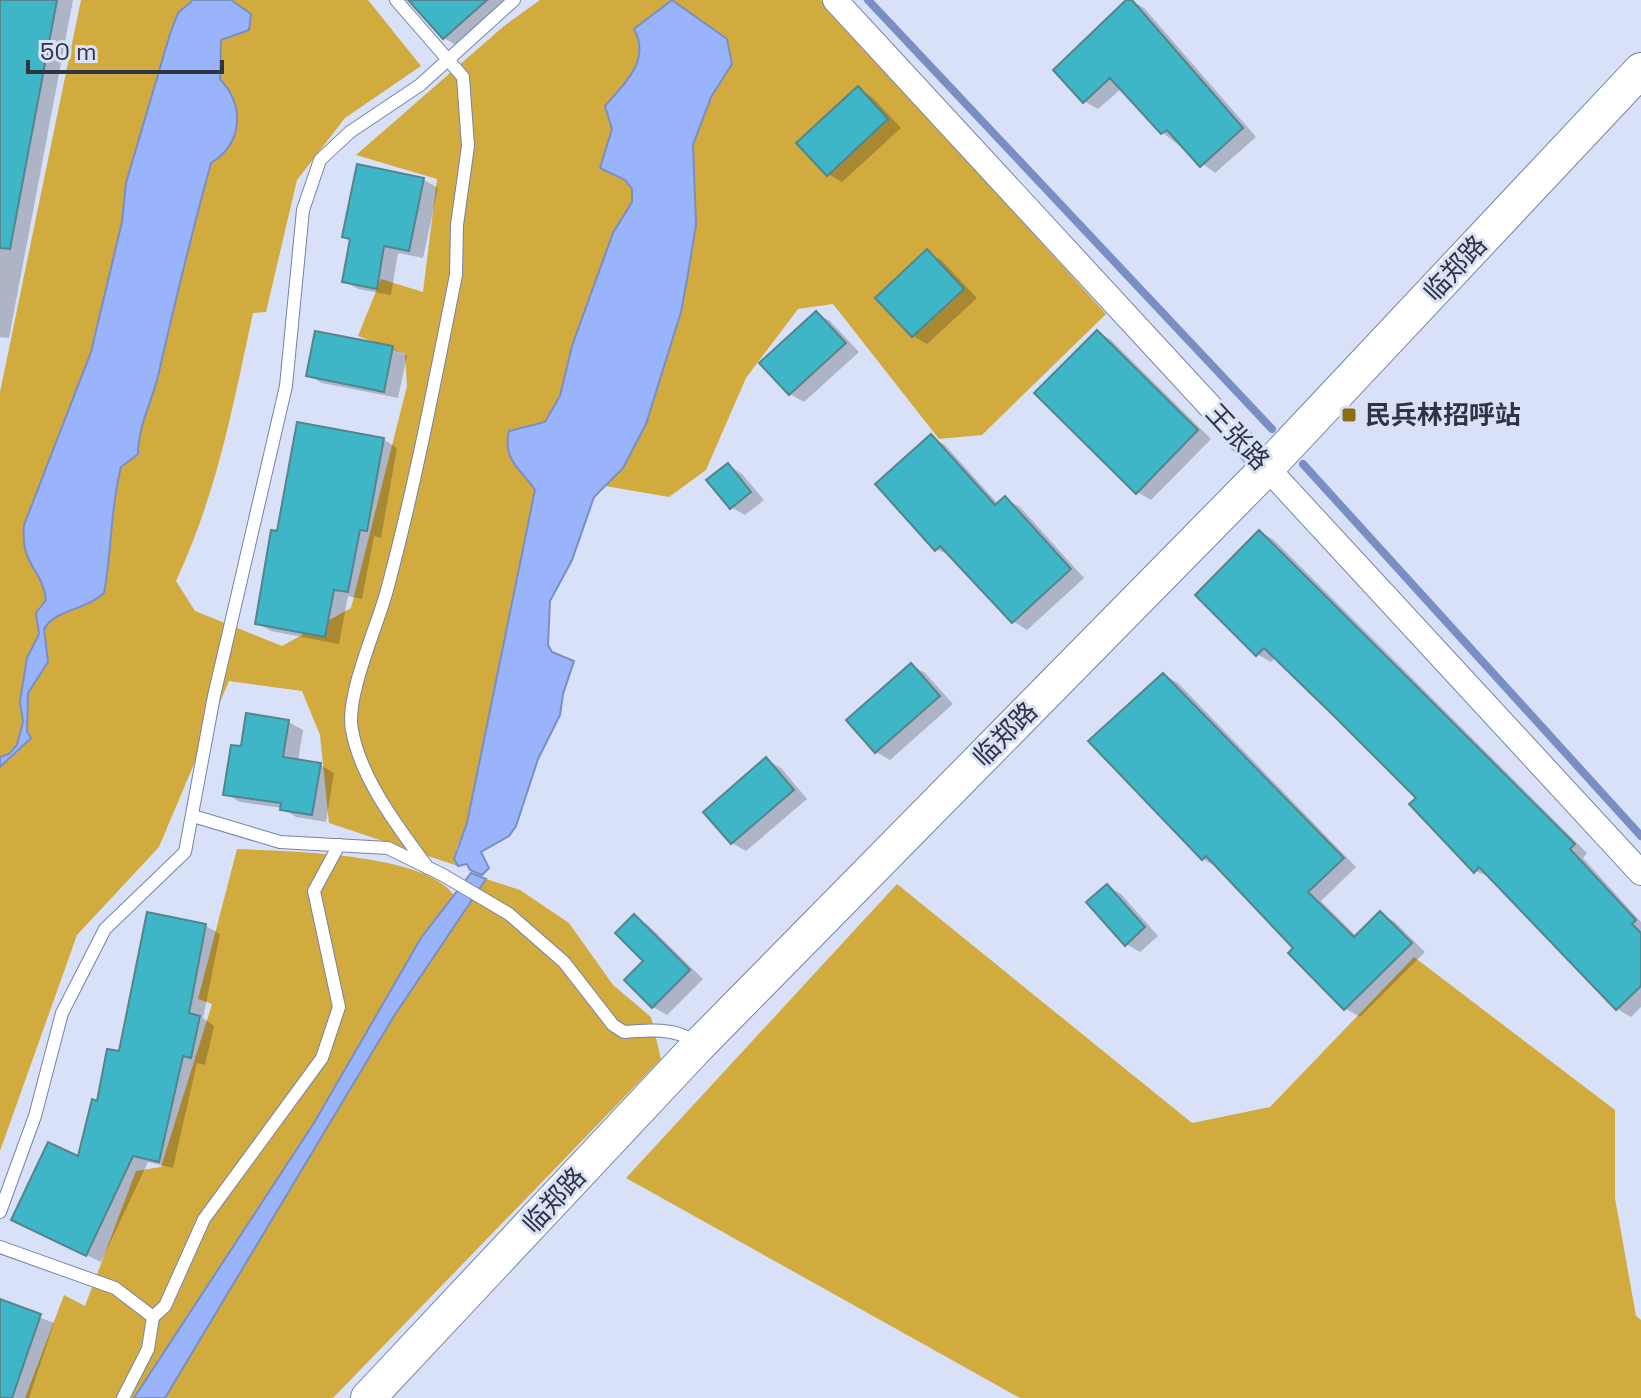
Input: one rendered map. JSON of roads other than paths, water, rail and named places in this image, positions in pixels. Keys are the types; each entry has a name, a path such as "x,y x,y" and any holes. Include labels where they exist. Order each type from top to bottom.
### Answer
{"main road":[{"name":"临郑路","path":"368,1398 698,1046 1267,468 1641,70"}],"street":[{"name":"王张路","path":"835,0 1641,873"}],"lane":[{"path":"396,0 463,77 468,146 457,225 456,275 387,591 360,670 351,728 366,771 428,868"},
{"path":"0,1212 35,1116 62,1013 105,929 185,852 214,696 286,386 307,198 320,160 350,132 420,85 514,0"},
{"path":"193,816 280,842 388,848 509,914 564,962 613,1025 624,1032 649,1030 688,1036 698,1046"},
{"path":"123,1398 148,1349 153,1317 165,1306 204,1219 322,1058 339,1007 314,891 339,845"},
{"path":"0,1247 115,1288 153,1317"}],"water":[{"path":"193,0 231,0 251,14 249,30 221,40 220,79 237,112 235,135 222,155 211,163 156,382 140,433 138,454 121,467 104,593 88,604 56,617 44,629 48,662 28,693 27,731 31,738 0,767 0,757 9,754 17,745 23,722 20,701 27,658 39,634 36,613 46,600 25,549 24,525 91,352 122,222 126,183 170,34 178,13"},
{"path":"672,0 727,39 732,64 711,97 693,145 696,225 681,312 646,424 623,468 594,497 572,560 550,601 548,645 552,652 574,661 560,715 538,759 516,826 509,836 481,852 489,868 482,875 470,870 467,864 458,866 454,859 467,823 535,490 510,457 509,431 545,422 560,396 572,346 613,233 632,202 632,189 625,180 600,168 612,129 605,106 638,61 638,40 634,29"},
{"path":"471,873 486,879 394,1016 165,1398 134,1398 314,1123 421,938"}],"waterway":[{"path":"868,0 1272,429"},
{"path":"1303,464 1641,836"}],"place":[{"name":"民兵林招呼站","path":"1349,415"}]}
